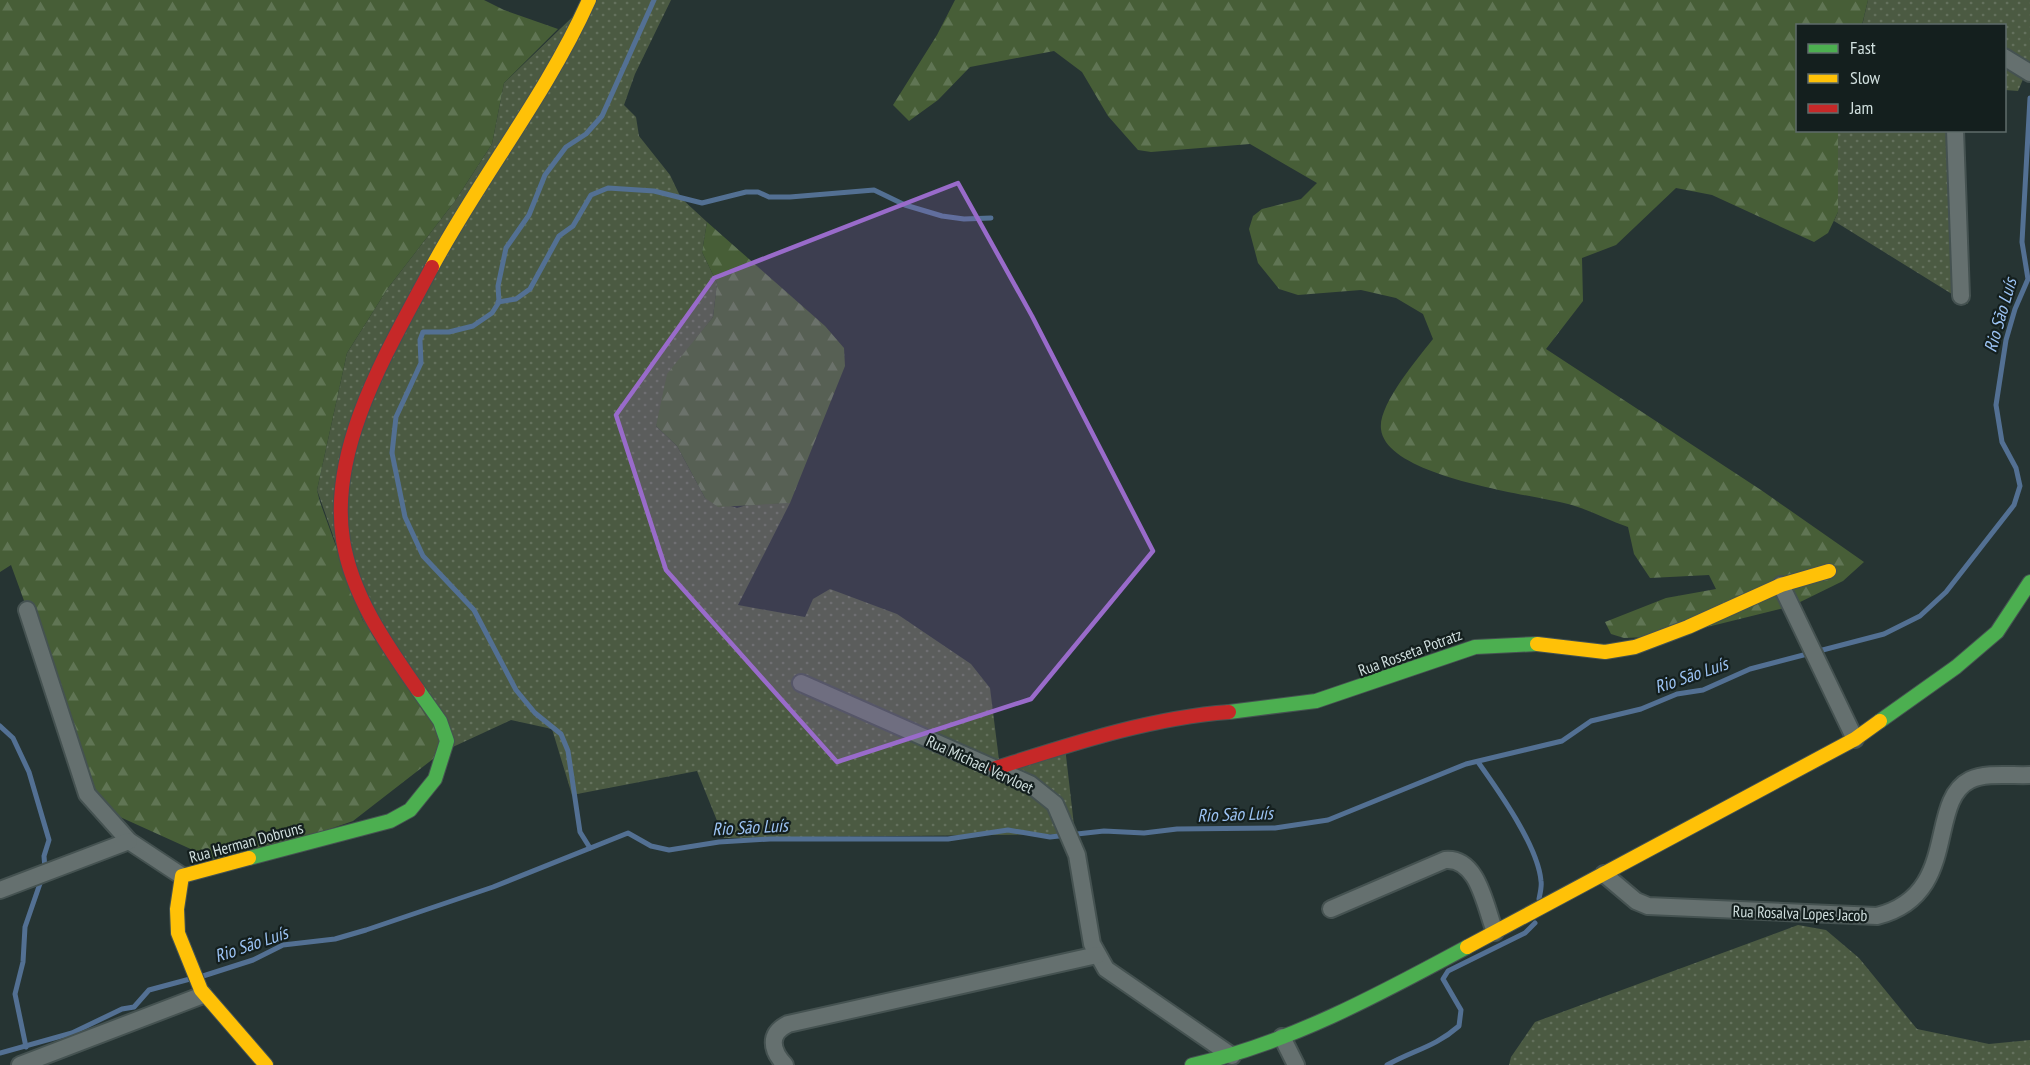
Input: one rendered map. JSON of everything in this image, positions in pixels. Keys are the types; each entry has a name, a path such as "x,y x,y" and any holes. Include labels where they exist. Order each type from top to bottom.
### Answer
{"street":[{"name":"Rua Herman Dobruns","path":"266,1065 202,993 178,933 177,909 182,876 390,821 410,810 435,779 447,741 440,721 380,636 358,590 342,530 340,499 347,458 377,371 452,230 475,198 572,38 589,0"},
{"path":"2006,58 2025,70"},
{"path":"1955,132 1961,296"},
{"name":"Rua Rosseta Potratz","path":"996,768 1121,729 1199,714 1267,709 1316,701 1475,647 1529,643 1605,652 1635,647 1688,627 1781,585 1829,571"},
{"path":"1192,1065 1232,1056 1282,1037 1405,980 1855,739 1956,667 1997,633 2030,582"},
{"path":"1781,585 1855,739"},
{"path":"27,610 87,794 129,841 182,876"},
{"name":"Rua Michael Vervloet","path":"801,683 1030,784 1055,804 1077,855 1092,944 1106,969 1232,1056"},
{"name":"Rua Rosalva Lopes Jacob","path":"1604,874 1636,901 1648,906 1877,916 1894,912 1915,896 1930,875 1942,840 1951,797 1958,787 1972,778 2030,776"},
{"path":"0,890 129,841"},
{"path":"1331,909 1444,860 1457,859 1465,863 1473,874 1495,932"},
{"path":"785,1065 776,1054 773,1041 777,1030 788,1024 1097,955"},
{"path":"20,1065 202,993"},
{"path":"1282,1037 1296,1065"}],"highlighted area":[{"path":"958,183 1032,316 1153,551 1031,699 837,762 666,570 616,415 714,278"}],"green space":[{"path":"0,0 484,0 504,10 558,29 504,83 492,144 455,201 388,288 347,353 317,490 363,621 437,707 442,752 353,821 226,865 109,812 70,771 50,694 42,650 11,565 0,572"},
{"path":"590,0 671,0 635,74 624,105 636,117 639,136 670,175 681,198 707,222 702,252 717,283 713,317 694,342 656,426 677,446 705,498 737,508 750,504 790,503 738,605 805,617 813,599 830,589 897,614 971,664 990,688 999,760 1065,747 1075,834 724,838 697,771 572,795 552,729 511,720 442,752 363,621 317,490 347,353 388,288 455,201 492,144 504,83"},
{"path":"955,0 1868,0 1862,24 1796,24 1796,132 1838,132 1838,212 1828,233 1814,242 1712,195 1676,188 1616,245 1582,258 1583,301 1546,349 1761,490 1864,562 1843,581 1792,606 1671,636 1624,638 1611,634 1605,622 1666,598 1716,589 1709,575 1650,578 1634,554 1628,527 1568,504 1461,481 1407,460 1389,446 1381,429 1386,407 1400,382 1433,339 1423,314 1396,298 1361,290 1298,295 1279,289 1258,263 1249,229 1253,216 1262,209 1301,199 1317,183 1250,144 1151,152 1138,150 1108,116 1082,72 1054,51 970,67 938,100 909,121 893,105 937,35"},
{"path":"1868,0 2030,0 2030,70 2027,70 2018,91 2006,90 2006,24 1862,24"},
{"path":"1838,132 1961,132 1958,142 1968,304 1834,221 1838,212"},
{"path":"707,222 825,326 844,348 845,366 790,503 718,507 705,498 677,446 656,426 667,374 713,317 717,283 702,252"},
{"path":"1798,925 1826,930 1859,958 1917,1029 1989,1044 2030,1040 2030,1065 1509,1065 1511,1057 1535,1022"}],"waterway":[{"path":"590,848 580,832 568,751 561,734 535,713 516,690 474,610 423,556 405,517 392,453 396,417 421,363 420,340 423,332 449,332 473,326 492,313 499,302 498,286 506,248 529,215 545,175 566,147 586,134 602,116 654,0"},
{"name":"Rio São Luís","path":"203,976 253,960 283,945 335,939 366,930 493,887 628,833 651,846 669,850 719,842 770,839 948,839 1008,830 1050,837 1104,831 1144,833 1177,829 1275,828 1328,820 1466,764 1562,741 1591,721 1641,709 1677,694 1703,690 1750,669 1884,634 1920,616 1946,592 2014,505 2020,486 2016,468 2002,442 1996,405 2006,340 2015,309 2028,279 2022,242 2030,98"},
{"path":"498,302 516,299 530,289 559,236 573,226 591,195 608,188 654,191 702,203 746,192 758,192 769,197 790,197 874,190 905,205 942,216 964,219 991,218"},
{"path":"0,726 13,738 29,772 49,840 44,856 45,869 25,927 23,962 15,994 26,1047"},
{"path":"1478,762 1516,819 1533,852 1541,881 1539,899"},
{"path":"1387,1065 1433,1044 1459,1026 1461,1010 1443,979 1448,971 1525,933 1535,923"},
{"name":"Rio São Luís","path":"0,1053 72,1033 122,1009 134,1007 149,990 190,979"}],"traffic: fast":[{"path":"1880,721 1956,667 1997,632 2030,582"},
{"path":"1229,712 1316,701 1475,647 1537,644"},
{"path":"249,858 390,821 410,810 435,779 447,741 440,721 418,690"},
{"path":"1192,1065 1264,1044 1334,1015 1467,947"}],"traffic: slow":[{"path":"432,267 471,200 554,69 589,0"},
{"path":"1537,644 1605,652 1635,647 1688,627 1781,585 1829,571"},
{"path":"1467,947 1855,739 1880,721"},
{"path":"249,858 182,876 177,909 178,933 201,990 266,1065"}],"traffic: jam":[{"path":"418,690 372,619 354,581 343,540 341,505 345,469 353,433 366,398 398,330 432,267"},
{"path":"996,768 1082,741 1140,726 1229,712"}]}
